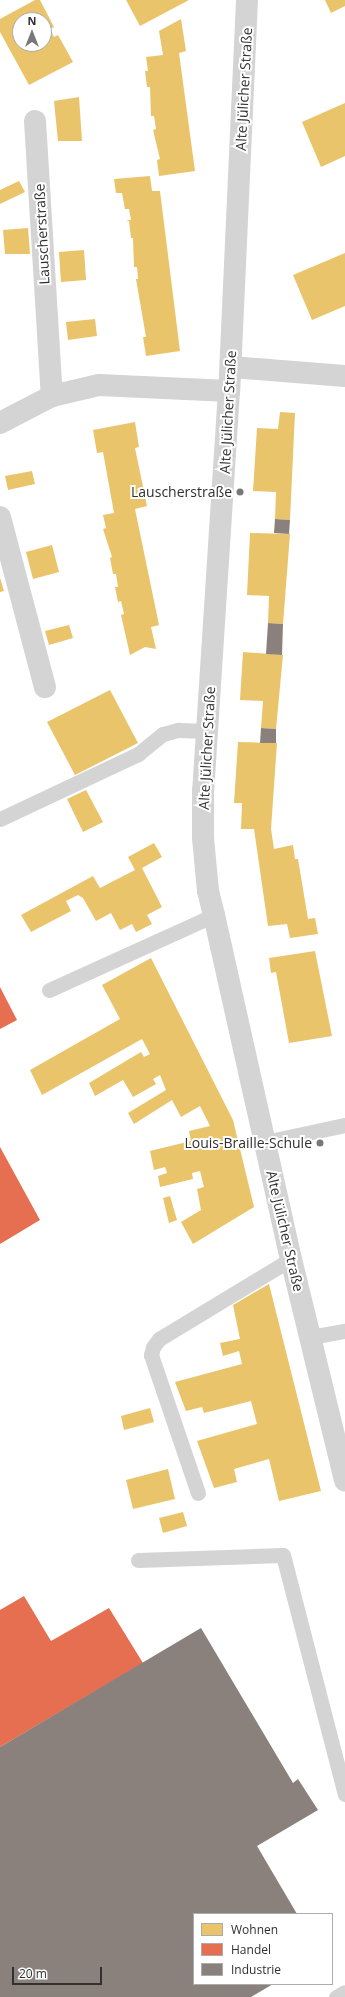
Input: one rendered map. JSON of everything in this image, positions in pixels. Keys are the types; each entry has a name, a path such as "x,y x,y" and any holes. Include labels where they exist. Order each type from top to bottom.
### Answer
{"street":[{"name":"Alte Jülicher Straße","path":"247,0 231,366 208,732 203,838 208,891 291,1259 345,1480"},
{"name":"Lauscherstraße","path":"35,120 52,396"},
{"path":"231,366 345,376"},
{"path":"0,423 52,396 99,385 229,391"},
{"path":"0,516 45,687"}],"lane":[{"path":"0,819 138,754 163,734 178,730 208,732"},
{"path":"49,990 214,915"},
{"path":"265,1142 345,1125"},
{"path":"198,1493 150,1354 159,1339 291,1259"},
{"path":"310,1337 345,1331"},
{"path":"138,1560 282,1555 345,1794"},
{"path":"336,1997 345,1992"}],"building: Wohnen":[{"path":"35,0 40,0 46,12 13,12"},
{"path":"126,0 189,0 140,26"},
{"path":"325,0 345,0 345,6 331,13"},
{"path":"12,12 12,52 52,52 52,33 54,37 58,35 73,62 29,85 0,32 0,19"},
{"path":"181,19 186,51 179,53 195,171 159,176 157,160 160,159 153,130 156,129 154,116 151,116 150,87 147,87 145,71 148,71 146,57 163,55 159,31"},
{"path":"79,97 82,141 58,141 54,101"},
{"path":"345,103 345,156 321,167 302,122"},
{"path":"150,176 152,191 160,191 180,351 146,356 143,337 146,337 136,279 138,279 137,267 134,267 133,238 131,238 129,221 126,220 131,220 129,209 125,209 122,193 116,193 114,179"},
{"path":"19,181 25,192 0,204 0,190"},
{"path":"28,228 30,254 5,254 3,230"},
{"path":"84,250 86,280 61,282 59,252"},
{"path":"345,253 345,306 312,320 293,275"},
{"path":"95,319 97,336 68,340 66,322"},
{"path":"280,412 295,413 290,520 275,519 276,492 253,491 257,428 278,429"},
{"path":"135,422 139,447 135,448 147,506 135,509 159,625 151,627 156,649 145,647 130,655 121,615 124,614 121,601 118,602 115,587 118,587 116,574 113,574 110,558 112,557 103,529 106,528 103,515 114,513 103,452 97,453 93,430"},
{"path":"32,471 35,484 8,490 5,476"},
{"path":"250,533 290,534 283,624 268,623 269,596 247,595"},
{"path":"52,545 59,572 33,579 26,552"},
{"path":"0,578 4,591 0,592"},
{"path":"69,625 73,638 49,645 45,631"},
{"path":"243,652 283,655 276,729 261,728 263,701 240,700"},
{"path":"110,690 138,743 75,775 47,722"},
{"path":"238,742 277,743 271,829 274,849 293,845 295,859 298,859 308,919 315,918 318,934 290,938 287,924 268,926 254,829 241,829 242,803 234,803"},
{"path":"86,790 103,822 83,832 67,799"},
{"path":"154,843 162,857 142,868 162,907 147,915 152,924 136,932 132,924 120,930 111,913 96,921 83,898 78,895 66,901 71,911 31,932 21,915 93,876 100,888 135,870 128,857"},
{"path":"315,951 332,1036 289,1043 276,972 271,973 269,958"},
{"path":"151,958 233,1120 254,1207 193,1244 181,1222 201,1210 197,1189 204,1187 200,1171 192,1173 193,1179 160,1187 158,1176 167,1173 165,1167 154,1170 150,1151 191,1141 189,1131 210,1126 200,1106 181,1117 172,1100 134,1124 128,1113 166,1090 160,1075 153,1079 156,1084 133,1097 123,1080 95,1096 89,1083 141,1052 144,1057 150,1054 142,1039 42,1095 30,1070 120,1019 102,985"},
{"path":"170,1196 177,1220 169,1223 163,1198"},
{"path":"269,1284 321,1491 279,1501 269,1459 234,1469 237,1482 214,1488 197,1441 257,1424 251,1401 204,1413 202,1407 186,1411 175,1382 242,1364 239,1351 223,1356 220,1343 240,1339 233,1305"},
{"path":"150,1408 154,1422 124,1430 121,1416"},
{"path":"168,1469 175,1499 133,1509 126,1480"},
{"path":"183,1512 187,1526 163,1533 159,1518"}],"building: Handel":[{"path":"0,987 17,1020 0,1029"},
{"path":"0,1147 40,1220 0,1244"},
{"path":"24,1596 51,1641 109,1608 143,1663 0,1747 0,1610"}],"building: Industrie":[{"path":"275,519 290,520 289,534 274,533"},
{"path":"268,623 283,624 282,655 266,654"},
{"path":"261,728 276,729 276,743 260,743"},
{"path":"201,1628 293,1783 298,1779 318,1810 257,1846 296,1913 193,1913 193,1985 271,1985 251,1997 0,1997 0,1747"}],"place":[{"name":"Lauscherstraße","path":"240,492"},
{"name":"Louis-Braille-Schule","path":"320,1143"}]}
